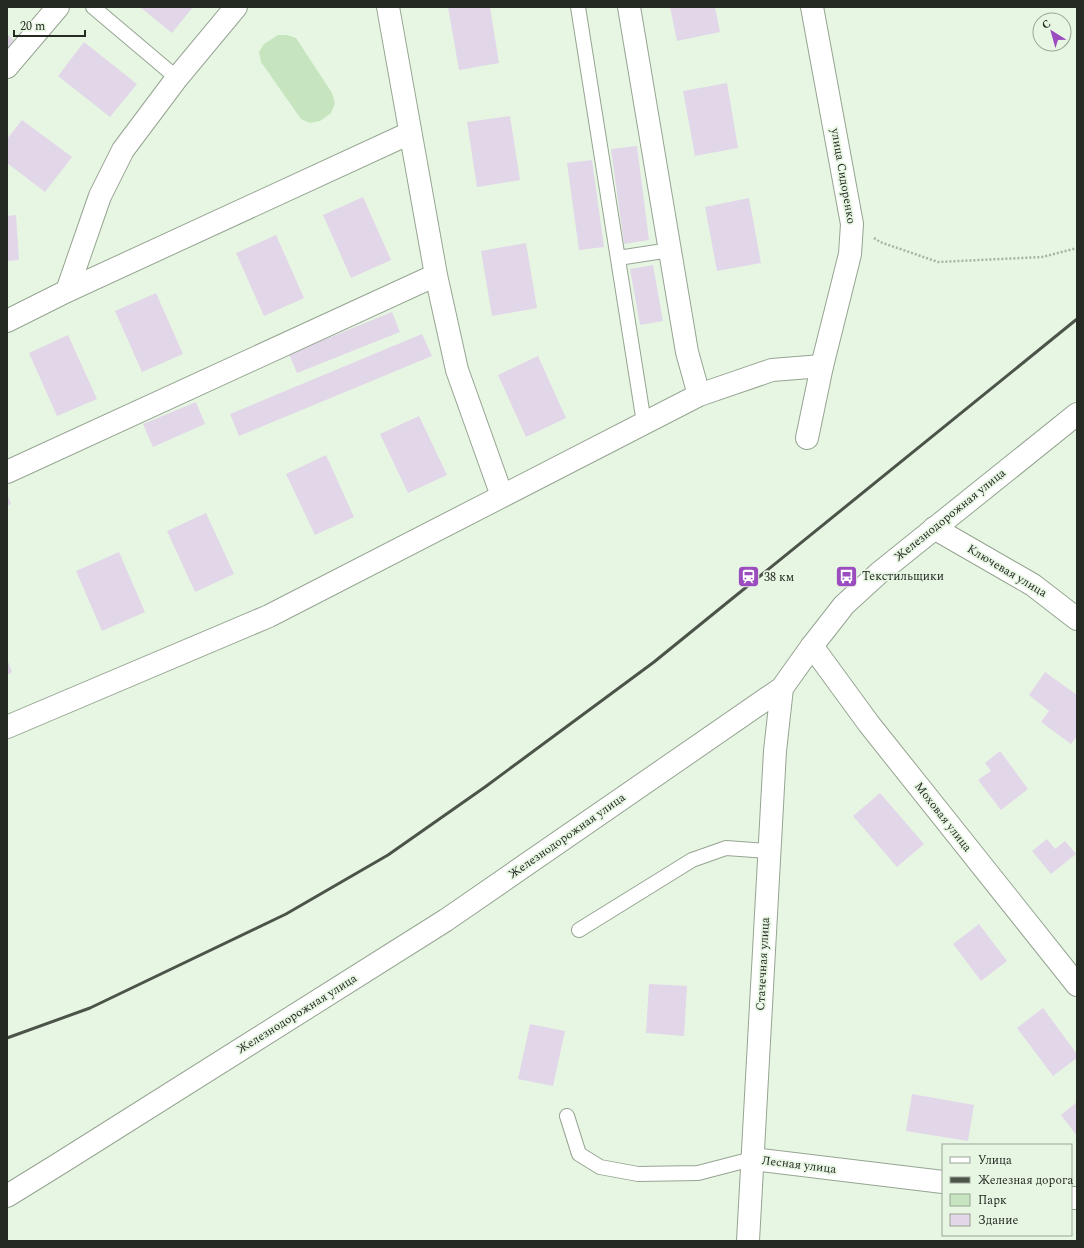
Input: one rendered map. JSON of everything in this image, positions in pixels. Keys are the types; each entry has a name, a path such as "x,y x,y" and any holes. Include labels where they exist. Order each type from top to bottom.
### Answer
{"street":[{"path":"7,67 58,7"},
{"path":"67,291 100,196 123,150 177,78 236,7"},
{"path":"388,7 436,275 457,370 502,496"},
{"path":"629,7 686,352 699,395"},
{"name":"улица Сидоренко","path":"806,438 850,254 852,224 812,7"},
{"path":"7,321 67,291 410,133"},
{"path":"7,472 436,275"},
{"path":"7,727 269,616 699,395 772,370 822,366"},
{"name":"Железнодорожная улица","path":"7,1196 446,920 782,688 844,605 879,573 1077,414"},
{"name":"Ключевая улица","path":"934,528 1033,584 1077,619"},
{"name":"Моховая улица","path":"812,646 869,724 1077,986"},
{"name":"Стачечная улица","path":"748,1241 775,751 782,688"},
{"name":"Лесная улица","path":"752,1159 942,1182"}],"lane":[{"path":"93,7 177,78"},
{"path":"578,7 644,423"},
{"path":"618,258 670,250"},
{"path":"579,930 692,860 726,848 769,851"},
{"name":"Лесная улица","path":"567,1116 579,1154 600,1166 638,1174 698,1173 752,1159"}],"path":[{"path":"852,224 880,242 938,262 1042,257 1077,248"}],"green space":[{"path":"278,35 287,35 296,38 332,93 335,103 331,113 320,121 310,123 301,119 261,62 259,52 264,44"}],"building":[{"path":"140,7 193,7 172,33"},
{"path":"448,7 490,7 499,63 459,70"},
{"path":"670,7 715,7 720,32 677,41"},
{"path":"7,34 17,43 7,54"},
{"path":"84,42 137,84 110,117 58,76"},
{"path":"727,83 738,148 695,156 683,91"},
{"path":"510,116 520,180 477,187 467,122"},
{"path":"22,120 72,157 45,192 7,163 7,139"},
{"path":"637,146 649,240 624,244 611,149"},
{"path":"592,160 604,247 579,250 567,163"},
{"path":"363,197 391,260 351,278 323,215"},
{"path":"749,198 761,263 717,271 705,207"},
{"path":"16,215 19,260 7,261 7,216"},
{"path":"276,235 304,298 264,316 236,253"},
{"path":"526,243 537,308 492,316 481,251"},
{"path":"653,265 663,321 640,325 630,269"},
{"path":"156,293 183,354 142,372 115,311"},
{"path":"392,312 400,332 297,373 289,354"},
{"path":"422,334 432,356 239,436 230,414"},
{"path":"68,335 97,399 57,416 29,353"},
{"path":"538,356 566,418 526,437 498,375"},
{"path":"196,402 205,424 153,447 143,424"},
{"path":"419,416 447,475 408,493 380,434"},
{"path":"326,455 354,517 315,535 286,474"},
{"path":"7,494 11,504 7,506"},
{"path":"206,513 234,574 195,592 167,531"},
{"path":"119,552 145,612 102,631 76,571"},
{"path":"7,659 12,672 7,675"},
{"path":"1045,672 1077,695 1077,736 1071,744 1041,722 1049,711 1029,695"},
{"path":"1000,751 1028,789 1001,810 978,780 991,771 985,763"},
{"path":"880,793 924,844 897,867 853,816"},
{"path":"1047,839 1055,849 1065,841 1076,854 1051,874 1032,851"},
{"path":"979,924 1007,961 981,981 953,944"},
{"path":"649,984 687,986 684,1036 646,1033"},
{"path":"1043,1008 1077,1054 1077,1058 1053,1076 1017,1028"},
{"path":"530,1024 565,1031 553,1086 518,1079"},
{"path":"912,1094 974,1105 968,1141 906,1131"},
{"path":"1077,1102 1077,1136 1061,1115"}],"railway":[{"path":"7,1038 90,1008 286,914 388,855 485,787 654,662 1077,319"}],"place":[{"name":"Текстильщики","path":"847,576"},
{"name":"38 км","path":"748,577"}]}
